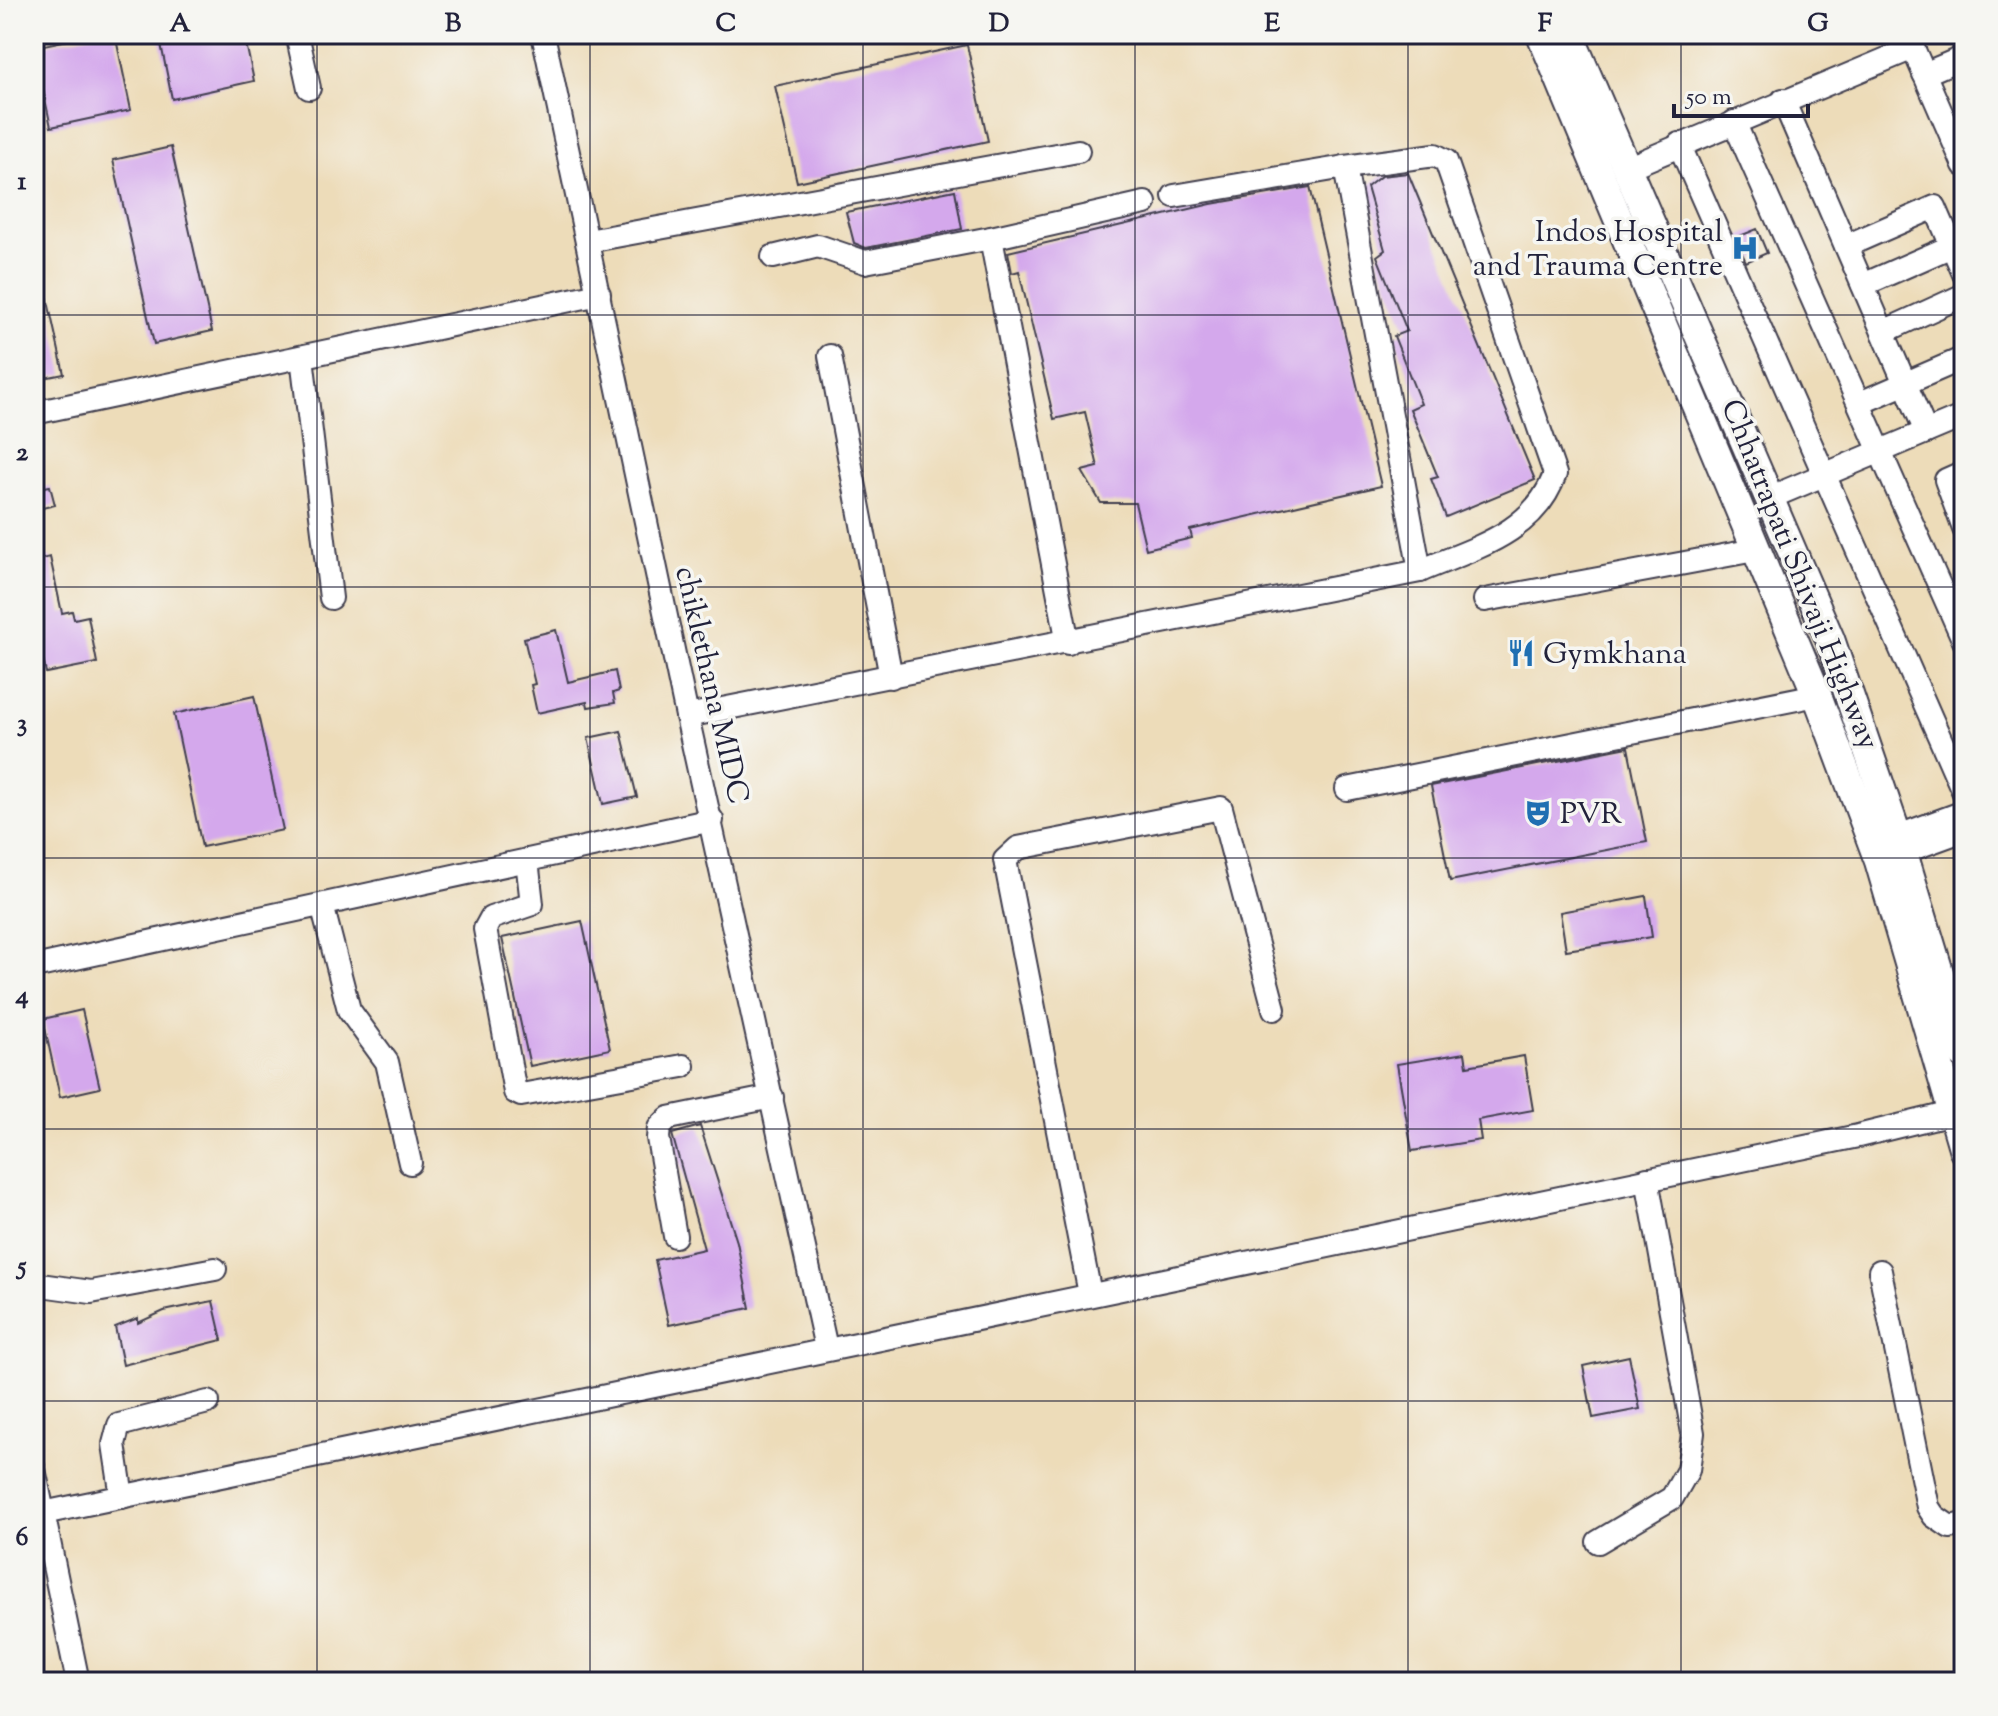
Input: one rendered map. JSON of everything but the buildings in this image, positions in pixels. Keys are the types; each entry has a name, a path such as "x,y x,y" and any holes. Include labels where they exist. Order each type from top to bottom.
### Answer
{"main road":[{"name":"Chhatrapati Shivaji Highway","path":"1541,34 1755,550 1888,849 1964,1055"},
{"name":"Chhatrapati Shivaji Highway","path":"1569,34 1830,639 1959,1111 1964,1151"}],"street":[{"path":"297,34 309,88"},
{"name":"chiklethana MIDC","path":"543,34 687,716 826,1348"},
{"path":"1627,168 1913,48 1964,165"},
{"path":"1924,74 1964,57"},
{"path":"1783,100 1926,432"},
{"path":"1734,122 1964,641"},
{"path":"1679,144 1964,793"},
{"path":"588,241 1078,151"},
{"path":"687,716 1420,571 1511,533 1548,496 1555,474 1446,161 1435,155 1174,196"},
{"path":"1345,167 1420,571"},
{"path":"773,257 818,246 865,262 991,238 1145,203"},
{"path":"1846,246 1935,207 1964,274"},
{"path":"991,238 1068,643"},
{"path":"1863,285 1952,246"},
{"path":"34,413 599,294"},
{"path":"1883,332 1964,295"},
{"path":"830,356 891,677"},
{"path":"302,357 331,598"},
{"path":"1860,403 1964,358"},
{"path":"1769,498 1964,416"},
{"path":"1964,472 1946,480 1964,529"},
{"path":"1485,600 1755,550"},
{"path":"1347,789 1817,695"},
{"path":"1090,1294 1005,860 1010,852 1033,844 1221,808 1274,1009"},
{"path":"1888,849 1964,812"},
{"path":"34,967 712,820"},
{"path":"1888,849 1964,830"},
{"path":"527,860 532,904 491,918 485,929 515,1092 521,1095 683,1066"},
{"path":"322,905 349,1010 387,1062 410,1163"},
{"path":"675,1236 658,1138 663,1123 669,1118 772,1097"},
{"path":"43,1513 1647,1179 1959,1111"},
{"path":"1598,1542 1672,1498 1688,1470 1693,1433 1647,1179"},
{"path":"34,1284 91,1292 215,1269"},
{"path":"1880,1271 1928,1507 1934,1516 1950,1527 1964,1524"},
{"path":"122,1497 114,1444 119,1425 208,1402"},
{"path":"34,1469 78,1682"}],"place":[{"name":"Indos Hospital and Trauma Centre","path":"1745,248"},
{"name":"Gymkhana","path":"1521,653"},
{"name":"PVR","path":"1538,813"}]}
